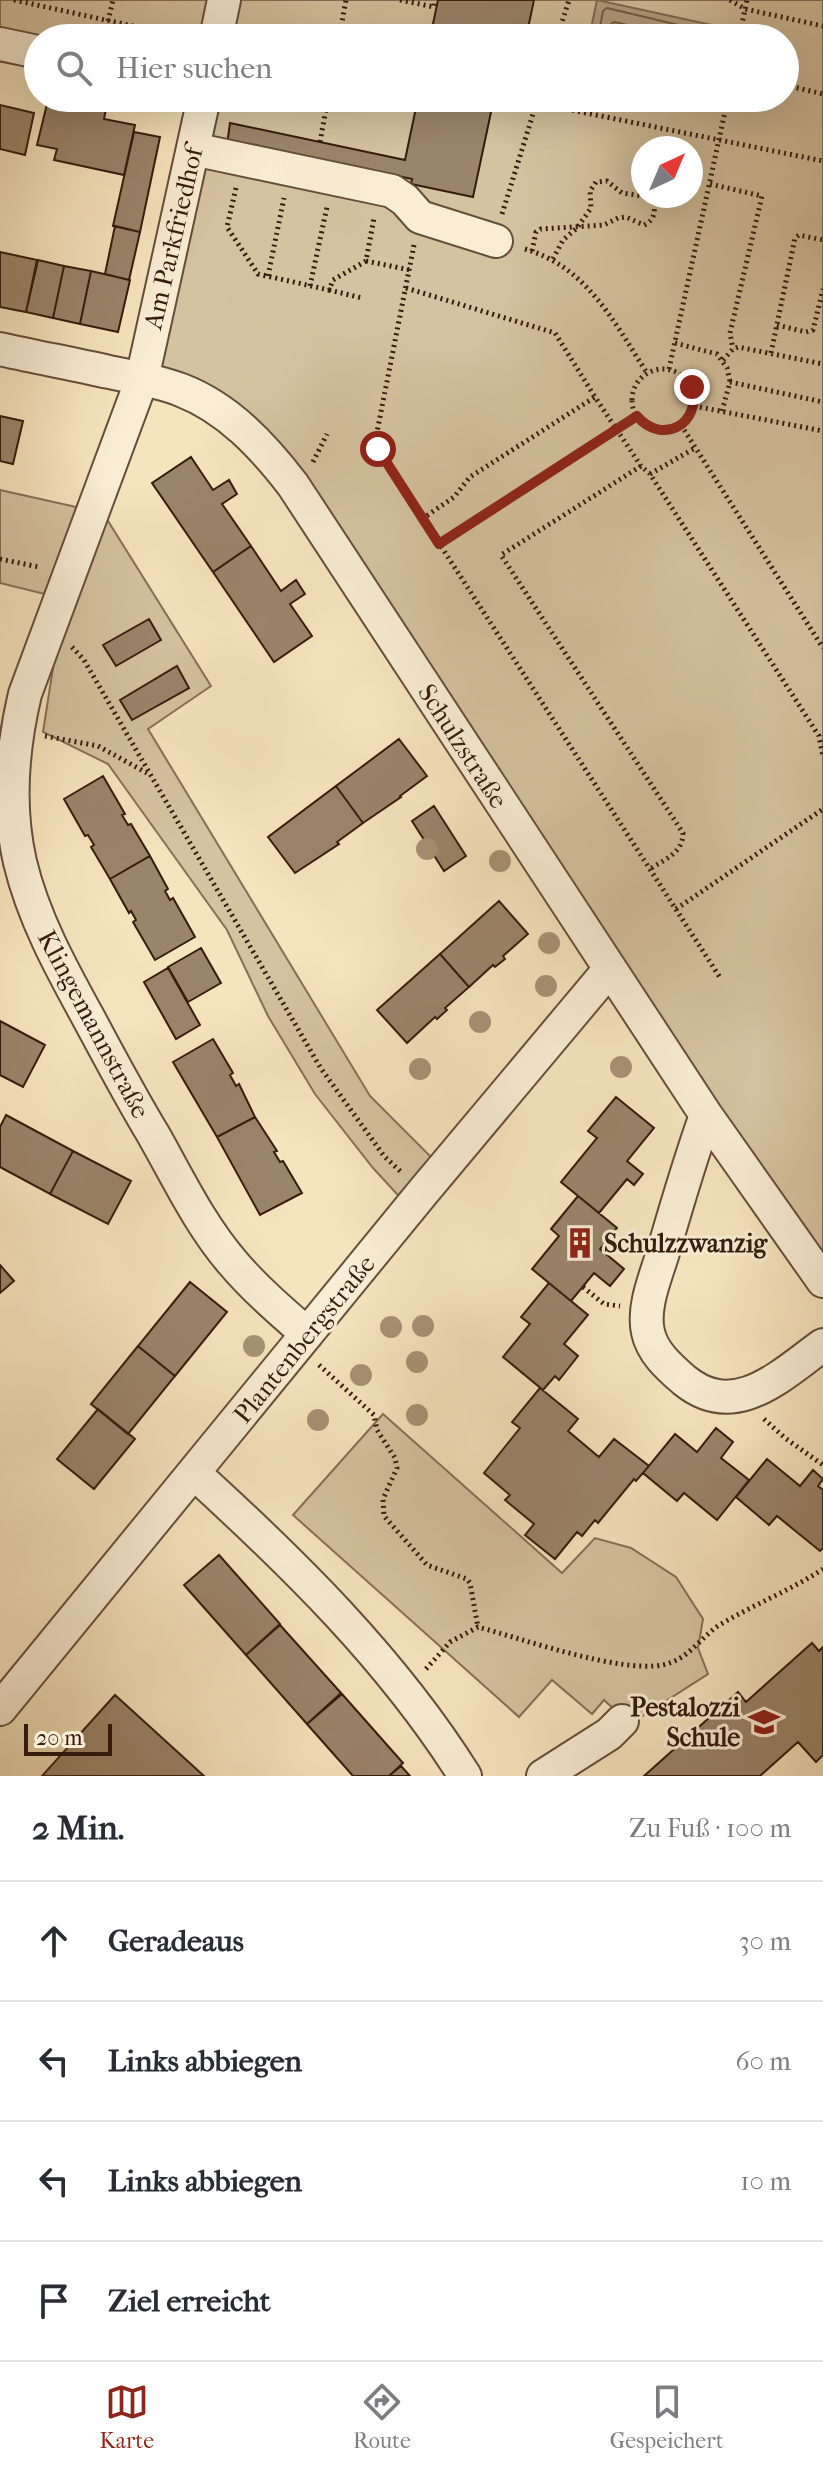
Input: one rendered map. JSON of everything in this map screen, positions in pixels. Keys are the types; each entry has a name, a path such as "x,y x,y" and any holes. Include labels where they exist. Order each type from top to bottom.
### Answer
{"street":[{"path":"219,24 224,0"},
{"path":"0,44 24,49"},
{"name":"Am Parkfriedhof","path":"142,379 201,112"},
{"path":"193,149 392,191 420,217 496,241"},
{"name":"Schulzstraße","path":"0,349 182,390 216,408 274,460 609,970 823,1281"},
{"name":"Klingemannstraße","path":"142,379 49,626 12,690 16,733 12,807 20,861 31,900 58,962 211,1235 302,1341"},
{"name":"Plantenbergstraße","path":"0,1709 609,970"},
{"path":"706,1115 687,1168 647,1311 648,1333 658,1354 692,1386 720,1397 748,1395 823,1345"},
{"path":"194,1473 267,1539 327,1600 405,1689 465,1776"},
{"path":"543,1776 609,1734 622,1721"}],"path":[{"path":"14,0 122,24"},
{"path":"108,21 113,0"},
{"path":"342,24 346,0"},
{"path":"400,0 434,7 435,0"},
{"path":"561,24 569,0"},
{"path":"730,0 745,9 823,26"},
{"path":"742,24 747,0"},
{"path":"799,88 823,94"},
{"path":"320,142 325,112"},
{"path":"534,112 496,241 553,259 568,269 599,300 647,373"},
{"path":"593,112 823,161"},
{"path":"669,369 725,112"},
{"path":"268,276 290,170"},
{"path":"239,174 227,227 258,274 362,298"},
{"path":"310,286 333,179"},
{"path":"553,259 563,240 577,228 591,208 590,191 593,186 601,180 607,181 631,195"},
{"path":"710,184 762,196 730,333 733,349"},
{"path":"366,261 377,203"},
{"path":"532,251 536,232 541,229 604,225 626,217 644,225 653,218 655,208"},
{"path":"771,353 795,238 799,235 823,240"},
{"path":"413,251 376,437 378,449 721,979"},
{"path":"329,290 333,280 366,261 410,270"},
{"path":"406,288 555,333 616,430 650,474 821,735 823,757"},
{"path":"777,325 806,332 813,330 823,289"},
{"path":"675,343 710,350 723,360 730,382 722,411"},
{"path":"723,360 733,349 747,348 823,364"},
{"path":"661,368 669,369 679,373 692,387 694,406 681,425 662,431 643,424 637,416 632,397 639,379 661,368"},
{"path":"730,382 823,402"},
{"path":"422,519 454,497 470,477 595,397"},
{"path":"694,406 823,431"},
{"path":"439,544 637,416"},
{"path":"681,425 823,648"},
{"path":"650,474 695,448"},
{"path":"641,466 501,555 683,833 683,843 678,851 650,869"},
{"path":"0,559 68,573"},
{"path":"49,626 84,660 320,1067 384,1156 423,1192"},
{"path":"16,733 98,746 150,774"},
{"path":"676,909 823,809"},
{"path":"583,1287 604,1304 647,1311"},
{"path":"302,1341 374,1415 377,1430 395,1458 397,1468 383,1499 384,1516 427,1565 467,1579 478,1627"},
{"path":"748,1395 765,1420 823,1465"},
{"path":"405,1689 450,1642 478,1627 602,1660 658,1666 692,1652 717,1627 823,1569"}],"shaded area":[{"path":"0,0 222,0 217,24 24,24 24,40 0,43"},
{"path":"226,0 823,0 823,1280 294,480 145,376 203,112 799,112 799,24 222,24"},
{"path":"0,490 103,513 211,686 148,729 370,1096 441,1167 408,1206 373,1168 315,1094 268,1016 227,930 108,764 43,732 60,623 45,594 0,583"},
{"path":"383,1414 562,1573 595,1538 631,1548 676,1577 703,1619 698,1648 708,1674 630,1724 604,1700 592,1714 552,1680 519,1717 293,1515"}],"water":[{"path":"597,0 707,24 592,24"}],"building":[{"path":"438,0 534,0 529,24 433,24"},
{"path":"0,105 34,113 25,155 0,149"},
{"path":"45,112 105,112 104,119 135,125 124,175 54,160 57,149 37,145"},
{"path":"415,112 491,112 473,197 411,184 412,179 249,144 248,148 227,145 230,123 405,160"},
{"path":"134,132 160,137 140,232 113,226"},
{"path":"115,226 140,232 129,280 105,274"},
{"path":"0,252 37,260 26,312 0,307"},
{"path":"38,260 64,266 53,318 26,312"},
{"path":"64,266 91,271 80,324 53,318"},
{"path":"91,271 130,280 118,332 80,324"},
{"path":"0,416 23,421 13,464 0,461"},
{"path":"191,457 213,490 229,480 237,494 222,504 251,546 213,572 152,483"},
{"path":"251,546 281,591 296,580 305,594 290,604 312,636 274,662 213,572"},
{"path":"149,619 161,640 116,666 103,645"},
{"path":"177,666 189,688 132,720 120,700"},
{"path":"399,739 427,776 363,823 336,786"},
{"path":"103,776 125,814 122,815 150,856 110,879 91,847 94,845 88,835 85,836 64,799"},
{"path":"336,786 363,823 337,842 339,844 295,873 268,837"},
{"path":"434,806 466,856 444,871 412,821"},
{"path":"150,856 168,889 165,891 170,900 173,898 195,937 155,960 133,922 136,920 131,911 129,913 110,879"},
{"path":"499,901 528,934 503,956 505,959 495,967 493,965 469,987 440,954"},
{"path":"201,948 221,983 188,1002 168,967"},
{"path":"440,954 469,987 407,1043 377,1010"},
{"path":"168,968 200,1025 176,1039 144,982"},
{"path":"0,1021 45,1045 23,1087 0,1075"},
{"path":"213,1039 255,1117 217,1137 173,1062"},
{"path":"616,1097 654,1128 627,1161 643,1174 634,1185 627,1179 599,1213 561,1182 597,1138 588,1131"},
{"path":"6,1115 73,1151 50,1194 0,1167 0,1127"},
{"path":"255,1117 277,1151 274,1152 280,1162 283,1161 302,1193 260,1215 217,1137"},
{"path":"73,1151 131,1181 108,1224 50,1194"},
{"name":"Schulzzwanzig","path":"578,1196 617,1228 600,1249 624,1269 610,1286 594,1273 571,1301 532,1269 559,1236 551,1229"},
{"path":"0,1265 14,1281 0,1293"},
{"path":"190,1282 227,1312 175,1376 138,1346"},
{"path":"549,1283 588,1315 564,1344 578,1356 559,1380 555,1376 543,1390 503,1357 530,1324 521,1317"},
{"path":"138,1346 175,1376 128,1434 91,1404"},
{"path":"540,1388 578,1419 568,1431 599,1457 614,1439 649,1466 636,1481 634,1479 598,1523 595,1520 582,1536 577,1532 555,1559 525,1535 534,1524 505,1500 510,1495 484,1473 520,1428 512,1422"},
{"path":"98,1409 135,1439 94,1489 57,1459"},
{"path":"716,1428 733,1442 721,1458 749,1480 717,1520 684,1493 677,1501 643,1473 675,1434 697,1452"},
{"path":"767,1459 800,1486 813,1470 823,1479 818,1486 823,1490 823,1548 820,1551 777,1516 769,1525 736,1497"},
{"path":"219,1555 280,1624 246,1655 184,1585"},
{"path":"280,1625 341,1693 307,1724 246,1655"},
{"name":"Pestalozzi Schule","path":"812,1643 819,1651 823,1647 823,1755 816,1762 798,1742 760,1776 644,1776 738,1692 746,1702"},
{"path":"342,1694 403,1763 389,1776 353,1776 307,1724"},
{"path":"115,1695 204,1776 42,1776"},
{"path":"401,1766 410,1776 389,1776"}],"place":[{"name":"Schulzzwanzig","path":"580,1243"},
{"name":"Pestalozzi Schule","path":"764,1722"}],"route":[{"path":"378,449 439,544 637,416 652,429 672,430 681,425 694,406 692,387"}]}
